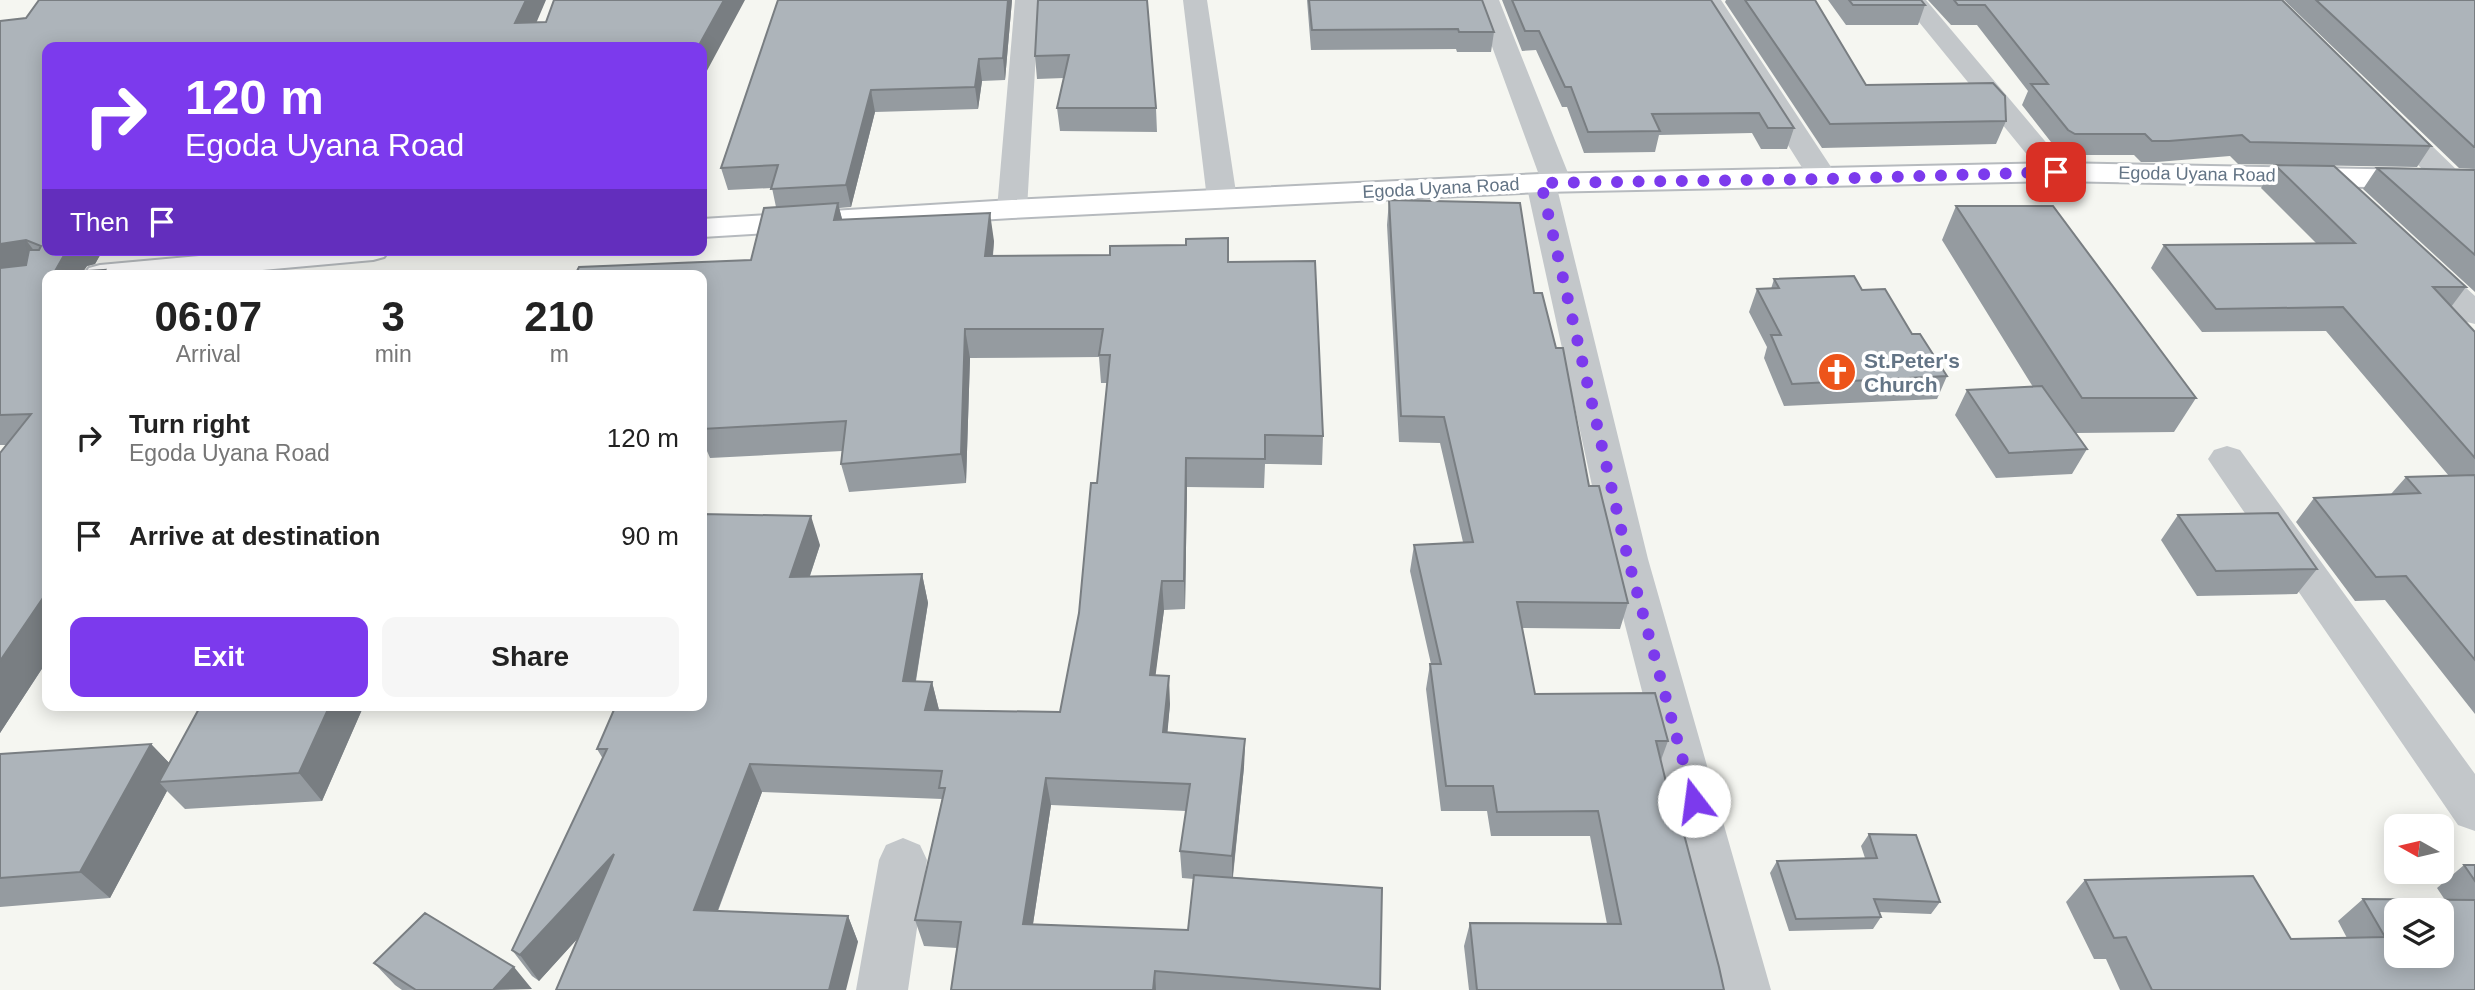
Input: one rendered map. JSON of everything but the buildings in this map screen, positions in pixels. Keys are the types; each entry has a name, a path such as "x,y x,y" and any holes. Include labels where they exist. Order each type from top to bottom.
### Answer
{"main road":[{"name":"Egoda Uyana Road","path":"707,228 1012,209 1549,183 2056,172 2462,179"},
{"path":"155,270 307,256"}],"street":[{"path":"1012,209 1027,0"},
{"path":"1195,0 1222,199"},
{"path":"1487,0 1549,183 1628,559 1745,990"},
{"path":"1709,0 1824,179"},
{"path":"1913,0 2056,172"},
{"path":"2372,104 2462,179"},
{"path":"2327,176 2357,204"},
{"path":"2396,241 2475,314"},
{"path":"2227,459 2475,811"},
{"path":"882,990 903,860"}],"place":[{"name":"St.Peter's Church","path":"1837,372"}],"route":[{"path":"1694,801 1628,559 1541,183 2056,172"}]}
